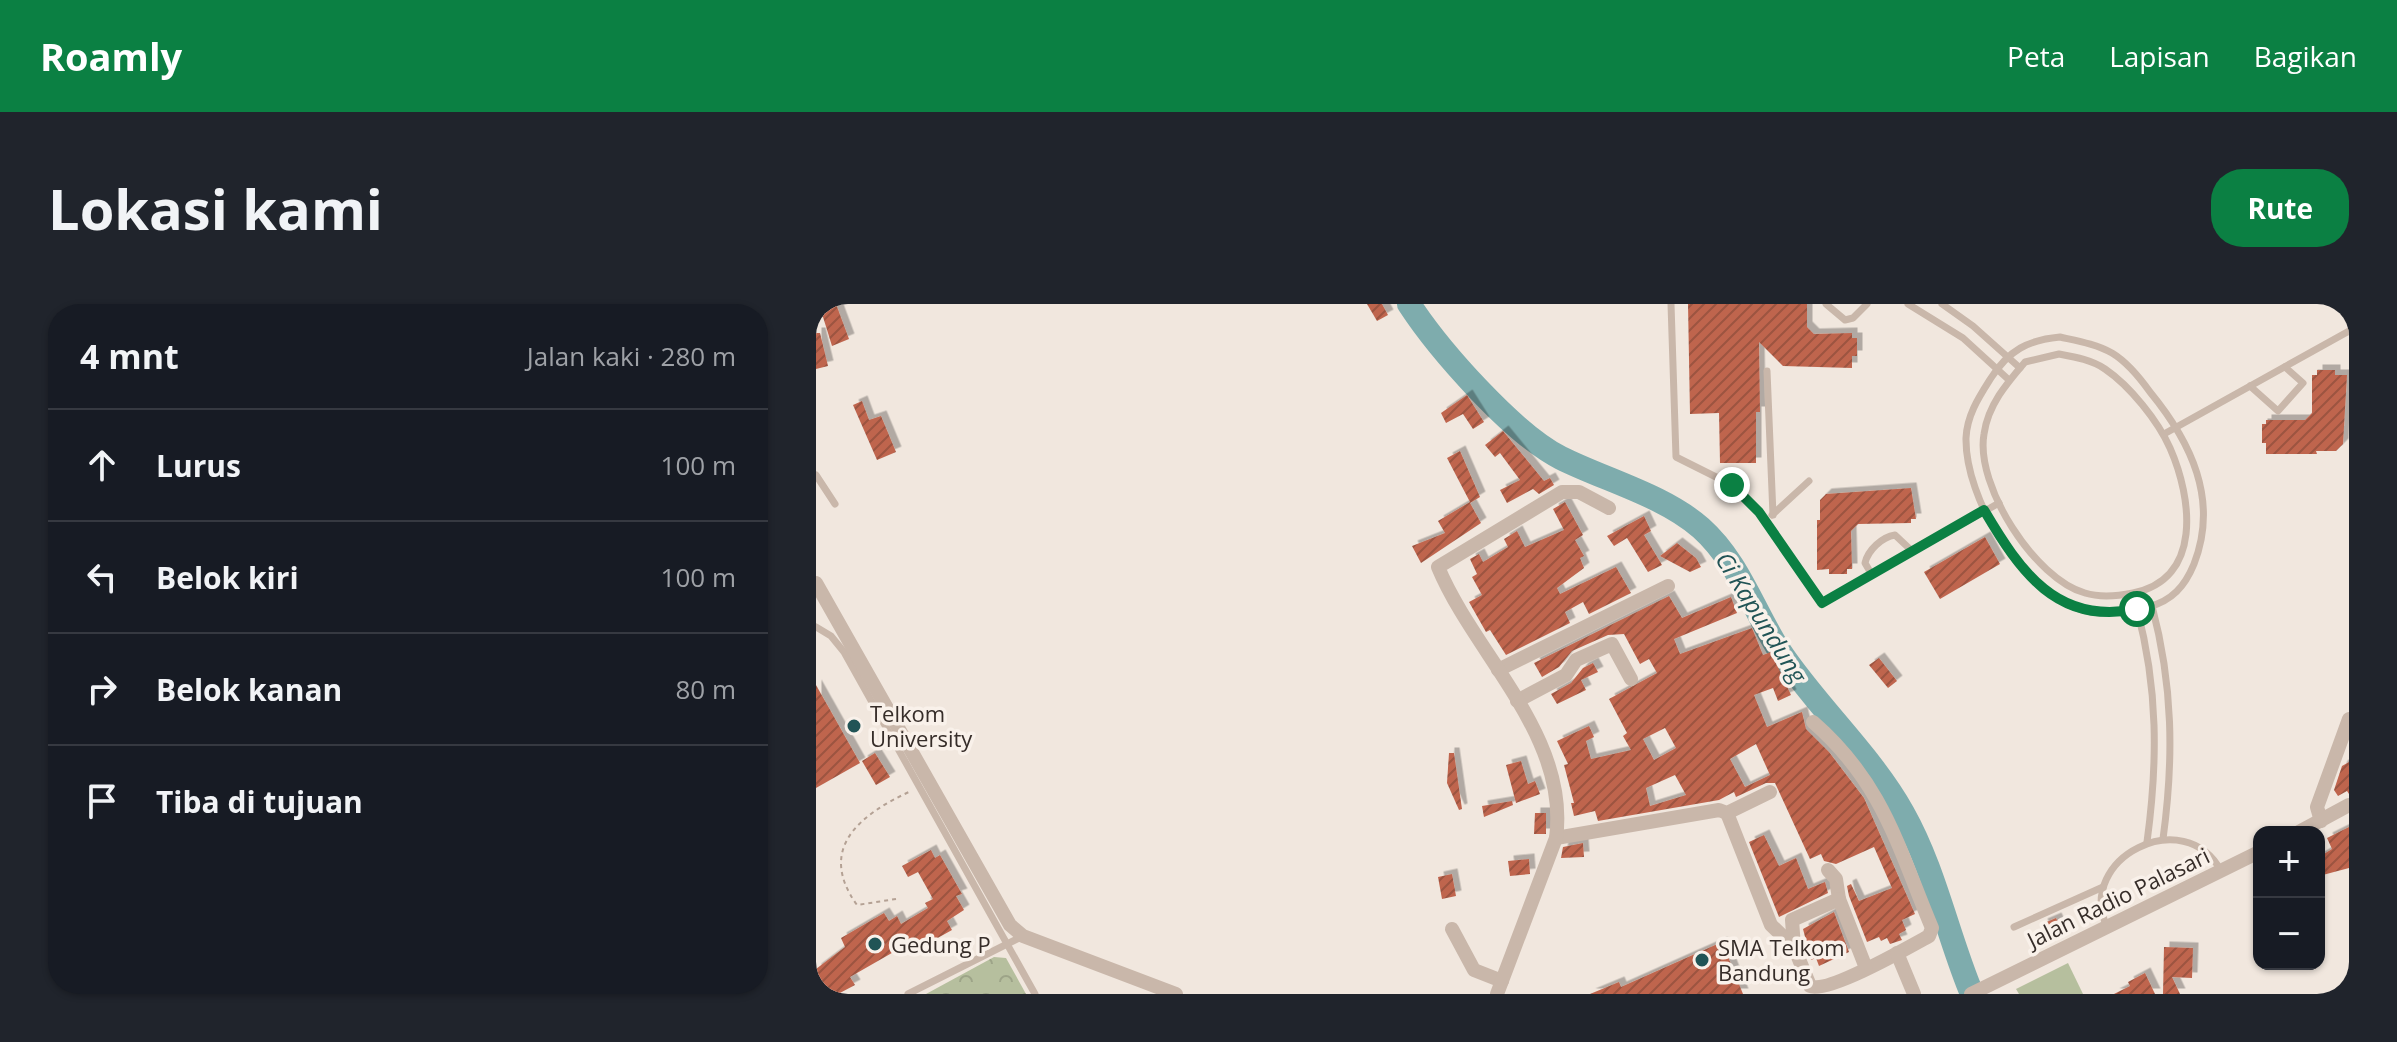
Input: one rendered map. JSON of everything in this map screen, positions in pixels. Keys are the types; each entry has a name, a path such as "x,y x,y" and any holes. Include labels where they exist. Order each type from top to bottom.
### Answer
{"street":[{"path":"1452,929 1474,970 1499,987 1556,838 1559,812 1550,775 1517,701 1468,625 1438,567 1562,492 1579,492 1609,508"},
{"path":"816,583 1010,925 1023,936 1176,994"},
{"path":"1498,670 1668,586"},
{"path":"1517,701 1566,675 1576,660 1612,644 1631,679"},
{"path":"2321,821 2317,807 2349,719"},
{"path":"1813,722 1853,765 1888,817 1932,928 1929,936 1897,953 1838,983 1816,989 1810,986 1794,947 1792,920 1839,899"},
{"path":"1556,838 1719,810 1727,813 1770,792"},
{"path":"2311,826 2349,805"},
{"path":"1727,813 1771,925 1794,947"},
{"name":"Jalan Radio Palasari","path":"1971,994 2253,855"},
{"path":"1828,870 1836,879 1839,899 1866,968"},
{"path":"1897,953 1914,994"}],"lane":[{"path":"1671,304 1676,457 1732,485 1766,521 1822,603 1999,503"},
{"path":"1826,304 1845,320 1853,318 1867,304"},
{"path":"1908,304 1963,338 2009,380"},
{"path":"1942,304 1973,326 2020,368"},
{"path":"1963,338 1973,326"},
{"path":"2164,434 2349,331"},
{"path":"2060,337 2088,343 2114,354 2126,365 2178,426 2193,459 2205,518 2187,581 2173,597 2152,606 2117,613 2083,610 2056,599 2031,579 2006,547 1984,510 1968,463 1966,436 1973,406 1997,369 2017,348 2038,339 2060,337"},
{"path":"2059,354 2105,368 2164,434 2186,494 2189,517 2173,572 2163,583 2116,597 2087,594 2064,585 2043,567 1999,503 1984,460 1983,437 1988,412 2020,368 2042,355 2059,354"},
{"path":"2250,386 2278,411 2303,383 2285,367"},
{"path":"1767,371 1773,515"},
{"path":"816,475 835,504"},
{"path":"1766,521 1809,481"},
{"path":"1872,575 1865,563 1867,555 1887,536 1895,535 1912,551"},
{"path":"2116,597 2117,613"},
{"path":"2152,606 2168,679 2172,741 2163,839"},
{"path":"2137,609 2151,677 2157,741 2147,842"},
{"path":"816,627 831,636 844,652 1035,994"},
{"path":"2107,927 2100,912 2103,887 2112,867 2128,852 2147,842 2163,839 2199,847 2214,858 2221,871"},
{"path":"2014,927 2103,887"},
{"path":"908,994 1023,936"}],"path":[{"path":"856,817 920,787"},
{"path":"844,895 857,905 874,905 896,899"}],"green space":[{"path":"994,957 1006,958 1026,994 926,994"},
{"path":"2068,963 2083,994 2019,994 2016,989"}],"building":[{"path":"819,304 836,304 849,339 832,346"},
{"path":"1367,304 1382,304 1388,315 1377,321"},
{"path":"1688,304 1807,304 1807,327 1814,334 1852,333 1852,338 1857,338 1857,356 1852,356 1852,368 1783,366 1759,342 1760,412 1756,412 1756,463 1720,463 1719,413 1690,414"},
{"path":"816,333 820,333 828,366 816,369"},
{"path":"2317,370 2335,370 2335,375 2347,375 2343,444 2336,451 2316,451 2317,454 2266,454 2266,443 2262,443 2262,424 2266,424 2266,420 2305,420 2312,413 2312,375 2317,375"},
{"path":"1467,395 1484,422 1473,429 1463,414 1446,423 1441,413"},
{"path":"862,401 869,420 881,416 896,452 877,460 853,405"},
{"path":"1503,431 1544,481 1550,478 1554,485 1539,494 1533,489 1507,503 1500,490 1520,480 1500,453 1495,457 1485,445"},
{"path":"1460,451 1480,497 1470,503 1481,523 1421,563 1412,546 1445,533 1438,521 1470,502 1447,458"},
{"path":"1911,488 1916,519 1911,519 1911,523 1858,524 1851,531 1852,569 1847,569 1847,574 1829,574 1829,569 1817,570 1817,520 1820,520 1820,500 1826,494"},
{"path":"1565,502 1583,535 1575,540 1584,556 1580,558 1584,568 1557,588 1560,594 1616,567 1631,593 1589,614 1583,602 1565,612 1570,623 1506,655 1490,630 1486,632 1469,602 1482,595 1472,577 1477,574 1470,559 1479,554 1483,562 1508,547 1504,539 1517,531 1525,547 1564,530 1553,509"},
{"path":"1644,516 1651,531 1644,535 1662,565 1648,572 1627,538 1614,546 1607,536"},
{"path":"1985,537 2000,564 1940,599 1924,572"},
{"path":"1677,543 1696,558 1701,567 1690,572 1660,556"},
{"path":"1669,596 1682,618 1731,597 1737,613 1674,639 1680,654 1752,628 1763,655 1771,652 1791,695 1778,701 1773,688 1754,695 1767,727 1802,712 1806,729 1829,752 1864,798 1915,914 1902,920 1906,930 1899,934 1902,940 1890,944 1887,938 1881,941 1879,937 1867,942 1849,896 1847,886 1851,884 1859,901 1892,888 1874,847 1836,864 1824,861 1821,854 1810,859 1775,783 1766,783 1736,797 1734,792 1719,800 1598,821 1595,811 1574,816 1571,803 1574,803 1564,765 1568,764 1557,741 1589,726 1594,737 1586,741 1591,759 1631,750 1623,736 1627,733 1609,699 1657,673 1649,659 1640,664 1624,634 1608,635 1572,651 1559,667 1542,677 1534,663","holes":["1665,728 1676,748 1654,760 1643,739","1756,744 1770,775 1745,787 1730,759","1675,775 1686,795 1650,806 1646,788"]},
{"path":"1879,658 1897,681 1888,688 1869,665"},
{"path":"1593,663 1598,672 1581,680 1586,690 1557,704 1551,694 1571,683 1583,668"},
{"path":"816,685 860,763 816,788"},
{"path":"875,753 890,777 876,785 862,761"},
{"path":"1449,753 1454,753 1462,809 1459,810 1447,783"},
{"path":"1521,761 1528,784 1535,781 1540,794 1516,803 1506,765"},
{"path":"2349,762 2349,794 2347,791 2338,796 2334,790 2342,766"},
{"path":"1512,801 1513,805 1484,817 1482,806"},
{"path":"1535,813 1546,813 1546,834 1534,834"},
{"path":"2349,827 2349,868 2325,874 2325,853 2332,849 2327,838"},
{"path":"1764,835 1779,866 1796,858 1808,889 1825,882 1828,893 1779,917 1749,842"},
{"path":"1583,843 1584,857 1561,858 1563,847"},
{"path":"931,850 935,858 940,855 962,894 956,896 964,910 947,921 952,930 916,950 911,942 850,977 855,985 838,994 816,994 816,969 845,947 841,938 884,913 889,921 897,916 901,924 928,908 925,903 933,899 918,872 908,877 902,866"},
{"path":"1529,859 1530,874 1510,876 1508,861"},
{"path":"1452,874 1456,896 1442,899 1438,877"},
{"path":"1834,912 1849,952 1819,966 1816,958 1811,960 1803,929"},
{"path":"2056,918 2063,933 2049,939 2042,924"},
{"path":"1722,942 1743,994 1590,994 1619,982 1621,987"},
{"path":"2164,947 2193,948 2192,978 2172,977 2180,994 2163,994"},
{"path":"2145,973 2155,994 2114,994 2130,986 2128,982"}],"waterway":[{"name":"Ci Kapundung","path":"1409,304 1478,389 1521,430 1561,458 1669,506 1686,516 1714,541 1735,570 1779,650 1875,771 1903,813 1924,857 1972,994"}],"place":[{"name":"Telkom University","path":"854,726"},
{"name":"Gedung P","path":"875,944"},
{"name":"SMA Telkom Bandung","path":"1702,960"}],"route":[{"path":"1732,485 1759,512 1822,603 1984,510 2006,547 2031,579 2056,599 2083,610 2117,613 2137,609"}]}
